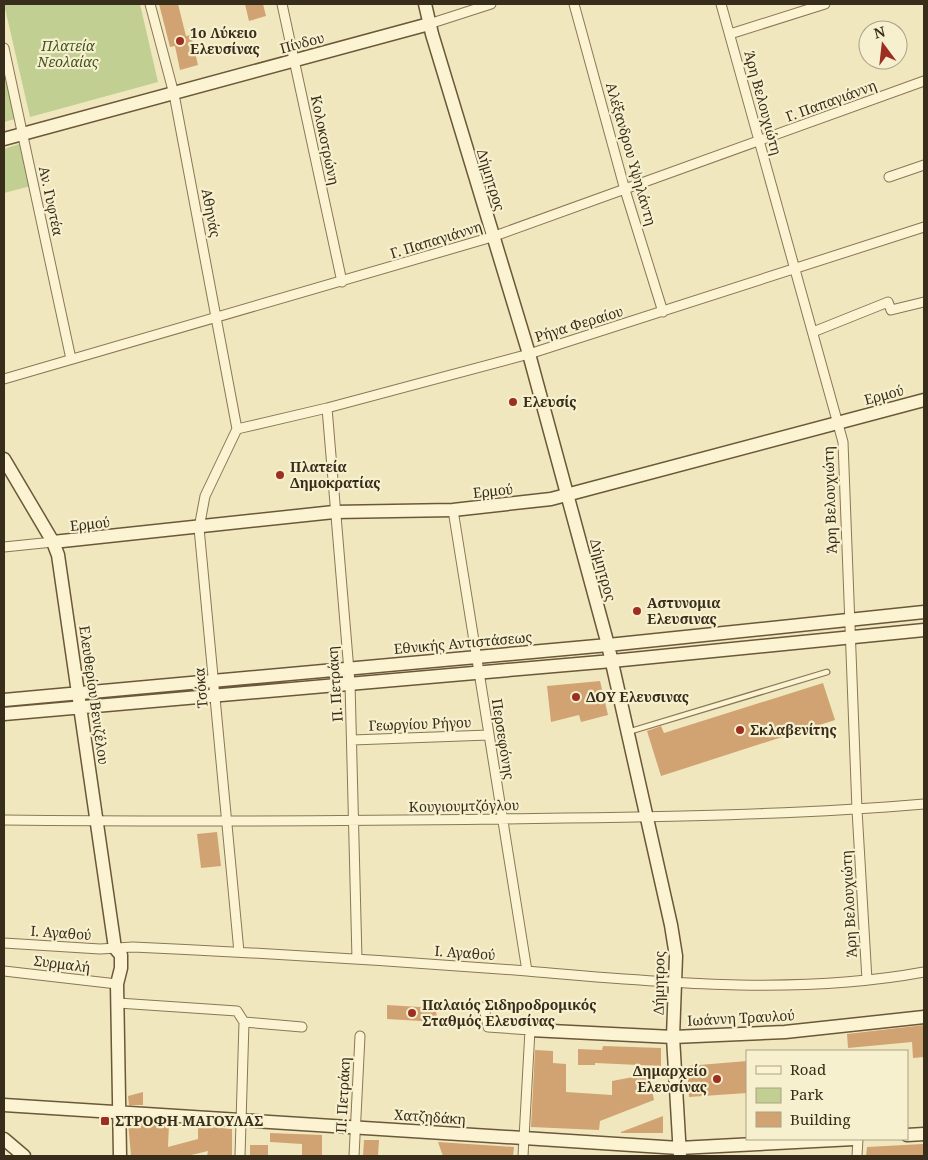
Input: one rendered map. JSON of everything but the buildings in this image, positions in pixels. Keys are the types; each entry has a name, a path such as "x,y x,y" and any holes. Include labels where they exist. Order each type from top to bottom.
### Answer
{"street":[{"name":"Αθηνάς","path":"150,4 174,94 217,316 236,429"},
{"name":"Κολοκοτρώνη","path":"282,4 342,282"},
{"name":"Δήμητρος","path":"425,4 429,24 528,354 608,645 671,925 676,956 673,1037 680,1152"},
{"name":"Πίνδου","path":"4,139 429,24 491,4"},
{"name":"Αλέξανδρου Υψηλάντη","path":"574,4 625,190 663,312"},
{"name":"Άρη Βελουχιώτη","path":"720,4 730,34 843,442 857,810 867,980"},
{"path":"730,34 825,4"},
{"name":"Αν. Γυφτέα","path":"4,48 71,359"},
{"name":"Γ. Παπαγιάννη","path":"4,379 492,237 924,81"},
{"path":"889,177 924,165"},
{"name":"Ρήγα Φεραίου","path":"236,429 326,408 528,354 924,227"},
{"path":"813,332 888,302 891,310 924,302"},
{"name":"Ερμού","path":"53,542 199,528 334,512 453,510 551,499 924,400"},
{"name":"Π. Πετράκη","path":"326,408 350,682 357,959"},
{"name":"Τσόκα","path":"236,429 205,496 199,528 239,952"},
{"name":"Ελευθερίου Βενιζέλου","path":"4,459 53,542 58,555 115,948 121,955 121,968 117,984 120,1156"},
{"name":"Περσεφόνης","path":"453,510 527,971"},
{"path":"4,547 53,542"},
{"name":"Εθνικής Αντιστάσεως","path":"4,700 608,645 924,612"},
{"path":"4,714 215,696 350,682 612,661 924,630"},
{"name":"Γεωργίου Ρήγου","path":"352,740 489,735"},
{"name":"Κουγιουμτζόγλου","path":"4,820 226,822 646,818 857,810 924,804"},
{"name":"Ι. Αγαθού","path":"4,943 239,952 357,959 676,984 867,980 924,972"},
{"name":"Συρμαλή","path":"4,971 117,984"},
{"path":"118,1003 237,1011 244,1022 240,1156"},
{"path":"484,1006 488,1028 530,1030 523,1156"},
{"name":"Ιωάννη Τραυλού","path":"530,1030 673,1037 784,1032 924,1017"},
{"path":"244,1022 302,1027"},
{"name":"Π. Πετράκη","path":"354,1156 360,1036"},
{"name":"Χατζηδάκη","path":"4,1105 241,1118 680,1152 842,1140"},
{"path":"908,1135 924,1134"},
{"path":"4,1139 24,1156"},
{"path":"856,1140 857,1156"}],"lane":[{"path":"627,732 827,672"}],"green space":[{"name":"Πλατεία Νεολαίας","path":"4,4 140,4 158,82 30,117"},
{"path":"4,75 15,119 4,122"},
{"path":"22,143 31,186 4,193 4,149"}],"place":[{"name":"1ο Λύκειο Ελευσίνας","path":"180,41"},
{"name":"Ελευσίς","path":"513,402"},
{"name":"Πλατεία Δημοκρατίας","path":"280,475"},
{"name":"Αστυνομια Ελευσινας","path":"637,611"},
{"name":"ΔΟΥ Ελευσινας","path":"576,697"},
{"name":"Σκλαβενίτης","path":"740,730"},
{"name":"Παλαιός Σιδηροδρομικός Σταθμός Ελευσίνας","path":"412,1013"},
{"name":"Δημαρχείο Ελευσίνας","path":"717,1079"},
{"name":"ΣΤΡΟΦΗ ΜΑΓΟΥΛΑΣ","path":"105,1121"}]}
